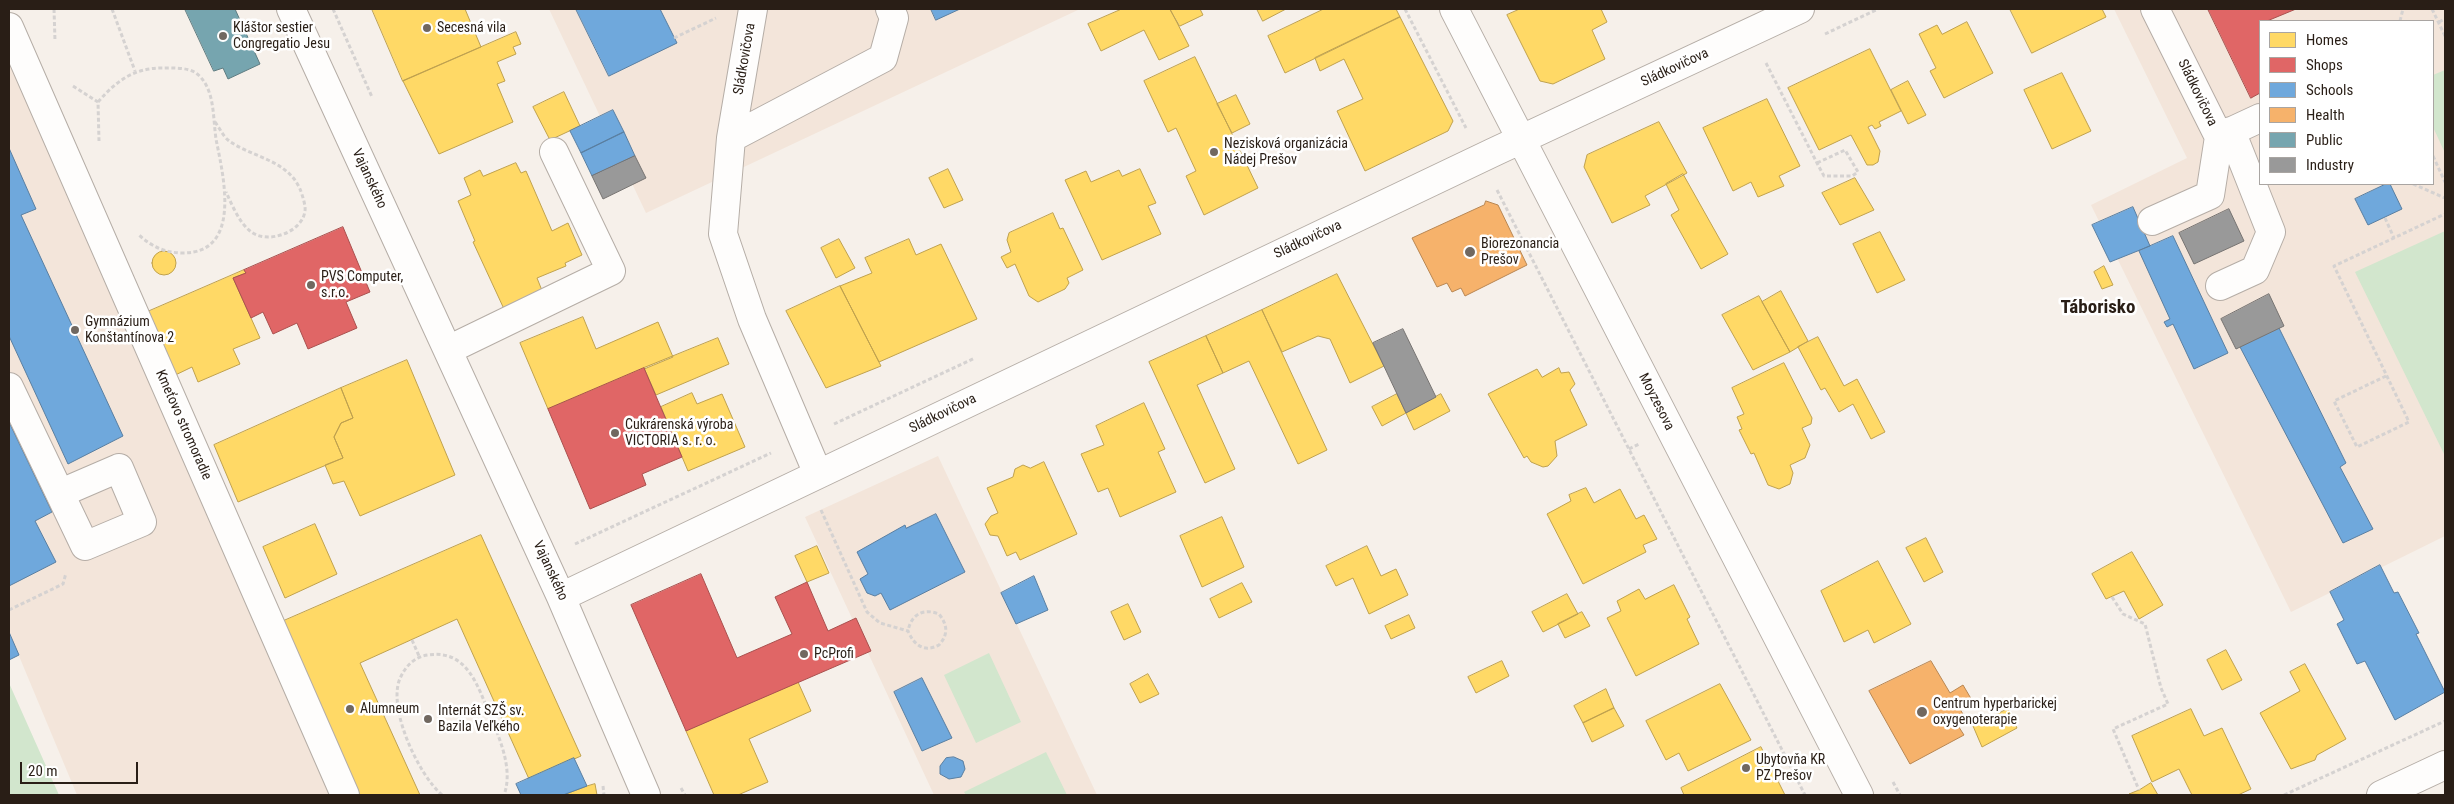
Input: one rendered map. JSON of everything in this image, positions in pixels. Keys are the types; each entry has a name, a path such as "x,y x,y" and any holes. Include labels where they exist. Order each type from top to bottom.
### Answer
{"street":[{"name":"Vajanského","path":"291,9 562,597 646,795"},
{"name":"Sládkovičova","path":"753,9 731,138 723,234 752,319 818,474"},
{"path":"731,138 883,58 894,18 890,9"},
{"name":"Moyzesova","path":"1454,9 1859,795"},
{"name":"Sládkovičova","path":"562,597 1480,158 1800,9"},
{"name":"Sládkovičova","path":"2155,9 2225,134 2259,118"},
{"name":"Kmeťovo stromoradie","path":"9,27 345,795"},
{"path":"2152,222 2210,195 2225,134"},
{"path":"2220,286 2255,270 2271,232 2225,134"},
{"path":"448,350 611,271 554,152"},
{"path":"9,387 61,493 84,546 142,522 119,468 61,493"},
{"path":"2381,795 2445,765"}],"path":[{"path":"54,9 55,42 58,50"},
{"path":"112,9 135,71"},
{"path":"1405,9 1805,795"},
{"path":"2432,9 2445,36"},
{"path":"674,38 718,17"},
{"path":"2439,22 2445,19"},
{"path":"1766,63 1817,163 1824,176 1852,176 1858,172 1845,150 1817,163"},
{"path":"99,146 98,102 119,80 135,71 155,68 178,68 195,73 206,86 215,121 225,192 224,219 220,231 216,239 206,247 191,253 172,253 157,248 137,232"},
{"path":"67,83 98,102"},
{"path":"215,121 228,140 265,157 284,170 299,188 305,210 300,223 292,231 266,238 250,232 225,192"},
{"path":"2434,158 2445,182"},
{"path":"2415,185 2445,198"},
{"path":"2386,376 2334,401 2357,447 2409,422 2334,266 2445,214"},
{"path":"2385,218 2394,238"},
{"path":"820,510 867,612 880,623 908,631 913,641 920,647 927,649 939,645 945,635 946,627 939,614 929,610 921,612 913,618 908,631"},
{"path":"9,610 63,584 69,563 84,546"},
{"path":"2112,597 2123,614 2145,624 2160,688 2168,704 2113,729 2139,790"},
{"path":"412,640 418,656"},
{"path":"442,795 430,784 418,764 398,708 398,683 410,663 418,656 449,655 462,662 473,678 495,728 505,760 508,775 504,795"},
{"path":"2284,795 2445,721"}],"shaded area":[{"path":"549,9 1080,9 646,213"},
{"path":"2114,9 2445,9 2445,536 2291,612 2091,205 2187,158"},
{"name":"Gymnázium Konštantínova 2","path":"9,27 345,795 77,795 9,632"},
{"path":"938,456 1097,795 934,795 805,517"}],"green space":[{"path":"2445,70 2445,153 2434,129 2434,75"},
{"path":"2445,231 2445,456 2355,272"},
{"path":"989,653 1021,722 976,743 944,675"},
{"path":"9,683 59,795 9,795"},
{"path":"1046,752 1067,795 966,795 964,792"}],"building: Homes":[{"name":"Secesná vila","path":"372,9 465,9 481,47 403,81"},
{"path":"1122,9 1170,9 1189,46 1159,60 1144,30 1101,51 1088,24"},
{"path":"1170,9 1200,9 1203,15 1180,26"},
{"path":"1257,9 1286,9 1263,21"},
{"path":"1324,9 1396,9 1400,17 1285,73 1268,36"},
{"path":"1520,9 1601,9 1607,22 1592,30 1605,59 1553,84 1540,81 1507,15"},
{"path":"2010,9 2102,9 2106,17 2032,53"},
{"path":"1400,17 1453,121 1448,131 1365,171 1337,111 1363,99 1344,59 1320,71 1315,58"},
{"path":"1967,22 1993,73 1944,98 1930,71 1936,68 1919,34 1937,25 1942,34"},
{"path":"516,32 521,44 513,47 516,54 497,62 505,81 497,84 513,122 439,154 403,81"},
{"path":"1870,49 1901,111 1879,122 1881,126 1875,129 1872,125 1868,127 1880,151 1878,162 1873,165 1867,165 1851,135 1819,150 1788,88"},
{"name":"Nezisková organizácia Nádej Prešov","path":"1195,57 1258,188 1204,215 1186,176 1196,171 1176,128 1168,132 1144,81"},
{"path":"2062,73 2091,131 2052,149 2024,90"},
{"path":"1908,81 1926,115 1908,124 1891,90"},
{"path":"564,92 580,126 550,140 533,107"},
{"path":"1236,95 1250,124 1232,133 1217,104"},
{"path":"1767,99 1800,166 1779,176 1784,186 1758,197 1751,182 1733,191 1703,128"},
{"path":"1659,122 1687,173 1645,196 1650,205 1612,223 1584,167 1587,155"},
{"path":"516,163 521,173 526,171 552,231 568,223 582,255 565,263 566,266 537,278 543,293 504,309 473,242 475,241 458,201 471,195 464,178 480,170 483,176"},
{"path":"948,169 963,200 944,208 929,178"},
{"path":"1140,169 1156,203 1148,206 1161,234 1102,260 1065,180 1086,171 1091,182 1119,170 1122,176"},
{"path":"1683,174 1728,254 1701,269 1671,215 1679,210 1666,184"},
{"path":"1855,178 1874,210 1840,225 1822,193"},
{"path":"1053,213 1060,229 1063,228 1083,270 1067,278 1069,283 1065,289 1038,302 1029,296 1015,264 1007,268 1001,257 1011,252 1007,240 1009,233"},
{"path":"1880,232 1905,280 1877,293 1853,244"},
{"path":"839,239 855,268 836,278 821,248"},
{"path":"909,239 916,255 941,244 977,319 879,362 840,286 872,273 865,258"},
{"path":"164,251 173,254 176,263 173,272 164,275 155,272 152,263 155,254"},
{"path":"2104,266 2113,285 2102,289 2094,272"},
{"path":"244,270 246,273 233,278 260,338 233,349 240,364 198,382 192,367 167,379 138,316"},
{"path":"1337,274 1384,366 1350,383 1330,339 1318,336 1282,352 1262,310"},
{"path":"840,286 881,366 826,388 786,311"},
{"path":"1781,291 1808,341 1790,352 1762,302"},
{"path":"1759,296 1790,352 1753,370 1722,315"},
{"path":"1262,310 1327,450 1298,464 1249,361 1223,373 1206,336"},
{"path":"583,317 596,349 658,322 673,357 548,409 520,343"},
{"path":"1206,336 1223,373 1197,385 1235,469 1205,483 1149,362"},
{"path":"1818,337 1844,386 1857,379 1885,432 1871,439 1853,404 1839,412 1825,388 1821,390 1798,347"},
{"path":"718,338 729,364 656,395 644,368"},
{"path":"407,360 455,475 360,516 344,481 333,484 325,465 343,458 334,437 341,423 353,418 341,388"},
{"path":"1784,363 1812,418 1811,424 1802,428 1810,445 1805,458 1790,465 1793,473 1790,484 1779,489 1768,485 1754,453 1751,454 1739,430 1742,429 1737,417 1744,414 1732,388"},
{"path":"1559,368 1561,373 1569,372 1575,384 1570,390 1587,425 1555,441 1557,456 1548,466 1543,467 1531,462 1527,456 1524,458 1488,394 1537,369 1542,377"},
{"path":"341,388 353,418 341,423 334,437 343,458 238,502 214,445"},
{"path":"692,393 697,404 722,394 745,447 688,471 661,407"},
{"path":"1397,394 1406,413 1382,426 1372,407"},
{"path":"1441,394 1450,411 1414,430 1406,413"},
{"path":"1144,403 1165,449 1158,452 1176,492 1120,517 1108,488 1098,492 1081,454 1104,445 1096,426"},
{"path":"1044,462 1077,534 1020,560 1016,552 1007,556 998,536 990,535 985,524 991,516 998,513 987,488 1013,477 1015,469 1023,465 1030,468"},
{"path":"1586,488 1594,503 1620,489 1636,519 1644,515 1657,539 1643,545 1646,552 1583,584 1547,514 1571,501 1569,495"},
{"path":"1222,517 1244,567 1202,587 1180,536"},
{"path":"315,524 337,574 285,598 263,547"},
{"name":"Alumneum","path":"481,535 581,756 529,779 457,619 360,663 420,795 357,795 279,623"},
{"path":"1926,538 1943,572 1924,582 1906,548"},
{"path":"817,546 829,573 807,582 795,556"},
{"path":"1367,546 1381,576 1396,569 1408,595 1369,614 1353,578 1336,586 1326,566"},
{"path":"2132,552 2163,605 2139,619 2124,591 2106,599 2092,574"},
{"path":"1878,561 1911,624 1874,643 1868,630 1844,642 1821,591"},
{"path":"1242,583 1252,602 1219,618 1210,599"},
{"path":"1674,585 1690,617 1687,619 1699,644 1636,676 1607,618 1621,611 1617,601 1639,589 1645,599"},
{"path":"1567,594 1578,614 1543,632 1532,612"},
{"path":"1128,604 1141,632 1124,640 1111,612"},
{"path":"1582,612 1590,626 1565,638 1558,624"},
{"path":"1409,615 1415,628 1391,639 1385,626"},
{"path":"2226,650 2242,680 2222,690 2207,660"},
{"path":"1502,661 1509,676 1476,693 1468,677"},
{"path":"2305,664 2346,739 2317,755 2315,760 2291,769 2260,713 2300,691 2290,672"},
{"path":"1148,674 1159,694 1140,703 1130,684"},
{"path":"798,682 811,711 749,739 768,782 738,795 714,795 686,731"},
{"path":"1720,684 1751,740 1688,771 1679,753 1666,760 1646,721"},
{"path":"1606,689 1614,708 1583,723 1574,706"},
{"path":"1614,708 1624,726 1592,742 1583,723"},
{"path":"2008,709 2017,728 1982,747 1973,726"},
{"path":"2191,709 2204,736 2222,728 2251,789 2238,795 2192,795 2179,769 2152,782 2132,736"},
{"name":"Ubytovňa KR PZ Prešov","path":"1761,747 1785,795 1684,795 1681,788"},
{"path":"2151,783 2158,795 2129,794 2139,790"},
{"path":"595,784 597,795 563,795 587,786"}],"building: Shops":[{"path":"2208,9 2296,9 2269,20 2259,20 2259,94 2251,98"},
{"path":"343,227 370,292 346,302 357,328 308,349 297,323 273,334 263,312 251,318 233,278 246,273 244,270"},
{"name":"Cukrárenská výroba VICTORIA s. r. o.","path":"644,368 682,457 642,474 646,485 590,509 548,409"},
{"name":"PcProfi","path":"701,574 737,658 792,634 775,597 807,582 828,631 856,618 871,651 686,731 631,605"}],"building: Schools":[{"path":"576,9 660,9 677,43 609,76"},
{"path":"931,9 960,9 936,20"},
{"path":"613,110 624,132 581,153 570,131"},
{"path":"624,132 635,156 592,176 581,153"},
{"path":"9,148 36,209 21,215 123,436 68,464 9,336"},
{"path":"2384,185 2390,185 2402,209 2368,225 2355,199"},
{"path":"2133,207 2150,246 2110,262 2092,225"},
{"path":"2173,236 2228,353 2194,369 2173,324 2167,327 2164,322 2170,319 2139,251"},
{"path":"2279,328 2346,463 2340,467 2373,529 2343,543 2240,347"},
{"path":"9,422 52,512 35,521 56,562 9,586"},
{"path":"936,514 965,572 890,610 881,593 875,596 867,593 860,579 868,574 857,552 905,525 906,528"},
{"path":"2380,565 2394,593 2398,592 2419,633 2416,634 2445,692 2395,720 2365,661 2357,664 2337,624 2344,620 2330,592"},
{"path":"1034,576 1048,610 1016,624 1001,593"},
{"path":"9,632 19,655 9,660"},
{"path":"922,678 952,738 922,751 894,692"},
{"path":"954,757 963,761 965,769 961,777 949,779 940,774 940,766 946,758"},
{"path":"574,758 587,786 563,795 521,795 516,784"}],"building: Health":[{"name":"Biorezonancia Prešov","path":"1486,201 1498,205 1527,265 1465,296 1461,288 1452,292 1447,283 1437,287 1412,238 1484,205"},
{"name":"Centrum hyperbarickej oxygenoterapie","path":"1931,661 1950,693 1963,685 1973,702 1960,709 1964,716 1955,721 1964,735 1910,764 1869,691"}],"building: Public":[{"name":"Kláštor sestier Congregatio Jesu","path":"185,9 235,9 260,64 228,79 223,68 214,71"}],"building: Industry":[{"path":"635,156 646,178 603,199 592,176"},
{"path":"2229,209 2244,241 2194,264 2179,233"},
{"path":"2269,294 2284,326 2236,349 2221,319"},
{"path":"1403,329 1436,397 1406,413 1373,343"}],"place":[{"name":"Secesná vila","path":"427,28"},
{"name":"Kláštor sestier Congregatio Jesu","path":"223,36"},
{"name":"Nezisková organizácia Nádej Prešov","path":"1214,152"},
{"name":"Biorezonancia Prešov","path":"1470,252"},
{"name":"PVS Computer, s.r.o.","path":"311,285"},
{"name":"Gymnázium Konštantínova 2","path":"75,330"},
{"name":"Cukrárenská výroba VICTORIA s. r. o.","path":"615,433"},
{"name":"PcProfi","path":"804,654"},
{"name":"Alumneum","path":"350,709"},
{"name":"Centrum hyperbarickej oxygenoterapie","path":"1922,712"},
{"name":"Internát SZŠ sv. Bazila Veľkého","path":"428,719"},
{"name":"Ubytovňa KR PZ Prešov","path":"1746,768"}],"district":[{"name":"Táborisko","path":"2098,308"}]}
